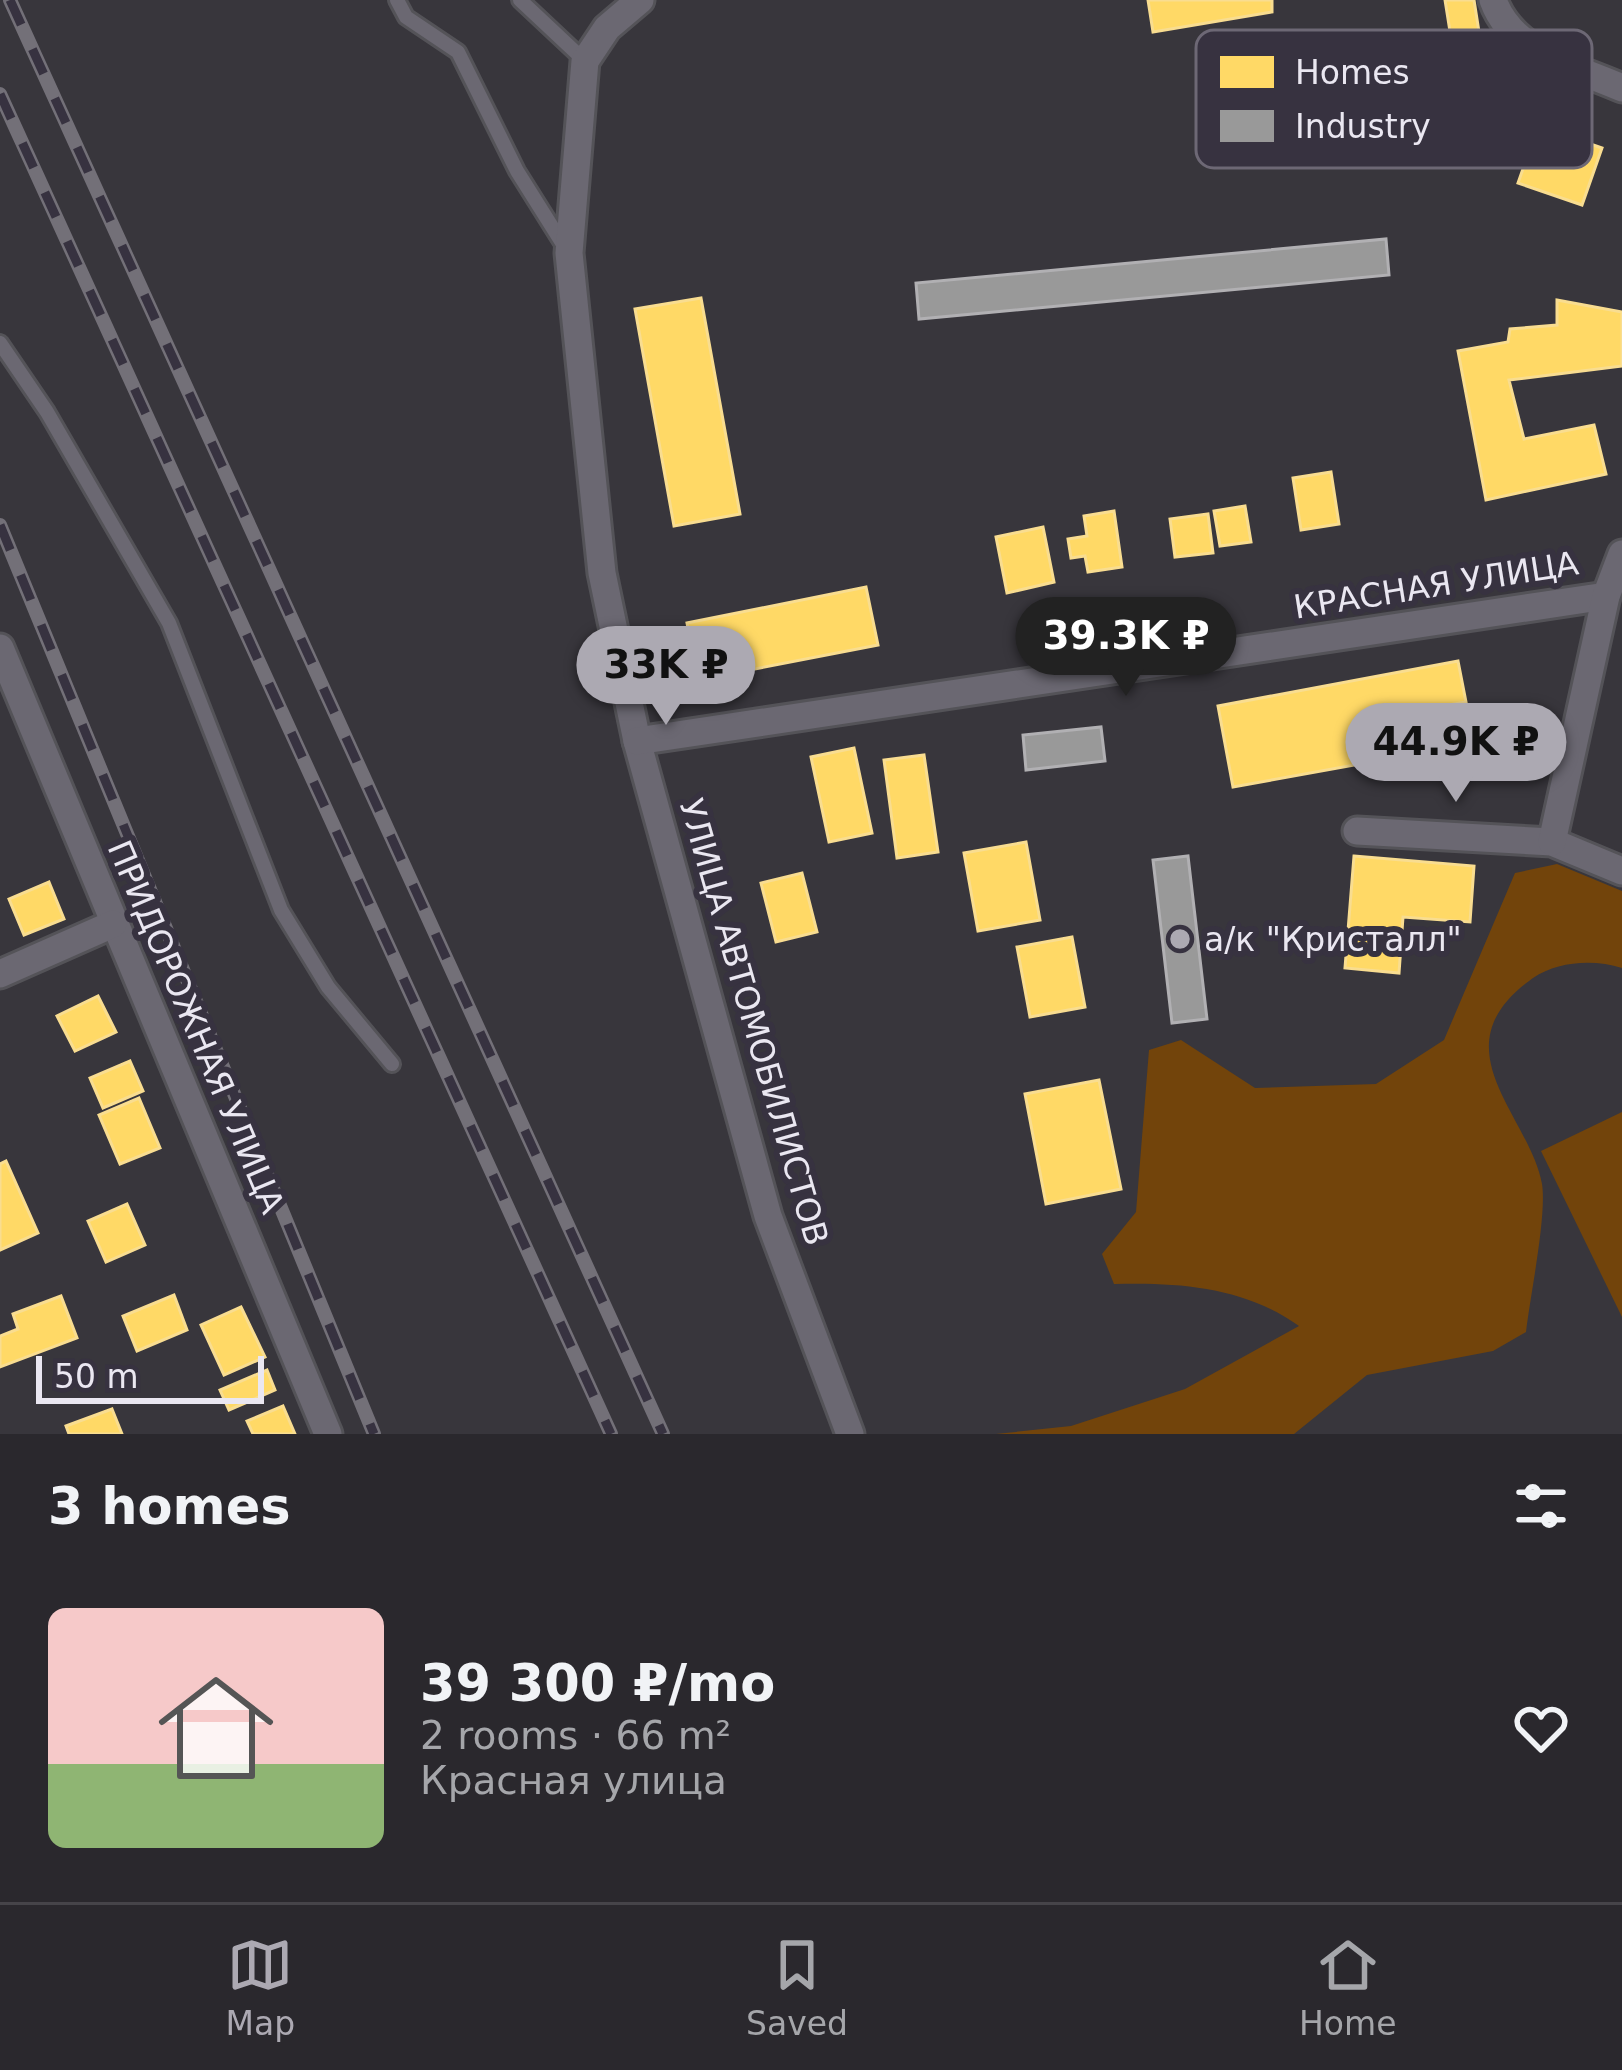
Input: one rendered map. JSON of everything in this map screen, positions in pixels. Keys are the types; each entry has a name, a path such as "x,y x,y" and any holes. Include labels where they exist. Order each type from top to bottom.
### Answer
{"street":[{"path":"585,61 607,28 640,0"},
{"name":"УЛИЦА АВТОМОБИЛИСТОВ","path":"585,61 568,253 602,573 637,741 767,1216 850,1434"},
{"path":"1592,74 1622,88"},
{"path":"1552,842 1606,596 1622,554"},
{"name":"КРАСНАЯ УЛИЦА","path":"637,741 1606,596"},
{"name":"ПРИДОРОЖНАЯ УЛИЦА","path":"0,648 328,1434"},
{"path":"1358,831 1552,842 1622,871"},
{"path":"0,974 113,924"}],"lane":[{"path":"397,0 406,17 458,52 517,171 568,253"},
{"path":"520,0 585,61"},
{"path":"0,344 47,412 169,623 281,910 328,987 392,1064"}],"shaded area":[{"path":"1557,864 1622,891 1622,968 1576,963 1543,972 1505,1004 1491,1029 1489,1055 1496,1081 1542,1184 1526,1332 1493,1351 1367,1375 1294,1434 996,1434 1071,1426 1185,1389 1299,1326 1234,1295 1163,1284 1114,1284 1102,1254 1136,1212 1149,1050 1181,1040 1255,1088 1376,1084 1444,1040 1515,873"},
{"path":"1622,1112 1622,1317 1541,1151"}],"building: Homes":[{"path":"1148,0 1272,0 1272,12 1153,32"},
{"path":"1445,0 1474,0 1479,30 1450,30"},
{"path":"1592,145 1602,148 1582,205 1518,183 1523,168 1592,168"},
{"path":"701,298 740,514 674,526 635,309"},
{"path":"1557,300 1622,312 1622,366 1509,380 1524,439 1594,425 1606,474 1486,500 1458,351 1508,342 1510,329 1557,325"},
{"path":"1331,472 1339,524 1301,530 1293,478"},
{"path":"1245,506 1251,542 1220,546 1214,511"},
{"path":"1114,511 1122,567 1088,572 1085,556 1071,558 1068,539 1087,536 1084,516"},
{"path":"1208,514 1213,553 1175,557 1170,519"},
{"path":"1043,527 1054,582 1007,593 996,537"},
{"path":"866,587 878,645 698,680 687,623"},
{"path":"1458,661 1466,702 1385,716 1393,758 1233,787 1218,706"},
{"path":"854,748 872,833 829,842 811,757"},
{"path":"924,755 938,852 897,858 884,760"},
{"path":"1026,842 1040,920 978,931 964,853"},
{"path":"1354,856 1474,866 1470,922 1403,917 1399,973 1345,968"},
{"path":"802,873 817,932 776,942 761,883"},
{"path":"49,882 64,919 24,935 9,899"},
{"path":"1072,937 1085,1007 1030,1017 1017,947"},
{"path":"98,996 116,1032 75,1051 57,1016"},
{"path":"130,1061 143,1091 103,1108 90,1078"},
{"path":"1099,1080 1121,1189 1046,1204 1025,1094"},
{"path":"139,1098 160,1148 120,1164 99,1115"},
{"path":"6,1161 38,1233 0,1250 0,1164"},
{"path":"127,1204 145,1245 106,1262 88,1221"},
{"path":"174,1295 187,1330 137,1351 123,1316"},
{"path":"61,1296 77,1338 0,1367 0,1336 18,1329 13,1314"},
{"path":"241,1307 265,1357 224,1375 201,1325"},
{"path":"267,1370 275,1390 229,1410 220,1390"},
{"path":"283,1406 295,1434 253,1434 247,1421"},
{"path":"112,1409 122,1434 69,1434 66,1426"}],"building: Industry":[{"path":"1386,239 1389,275 919,319 916,283"},
{"path":"1101,727 1105,761 1026,770 1023,735"},
{"name":"а/к \"Кристалл\"","path":"1188,856 1207,1019 1172,1023 1153,860"}],"railway":[{"path":"10,0 663,1434"},
{"path":"0,94 611,1434"},
{"path":"0,525 374,1434"}],"place":[{"name":"а/к \"Кристалл\"","path":"1180,939"}]}
